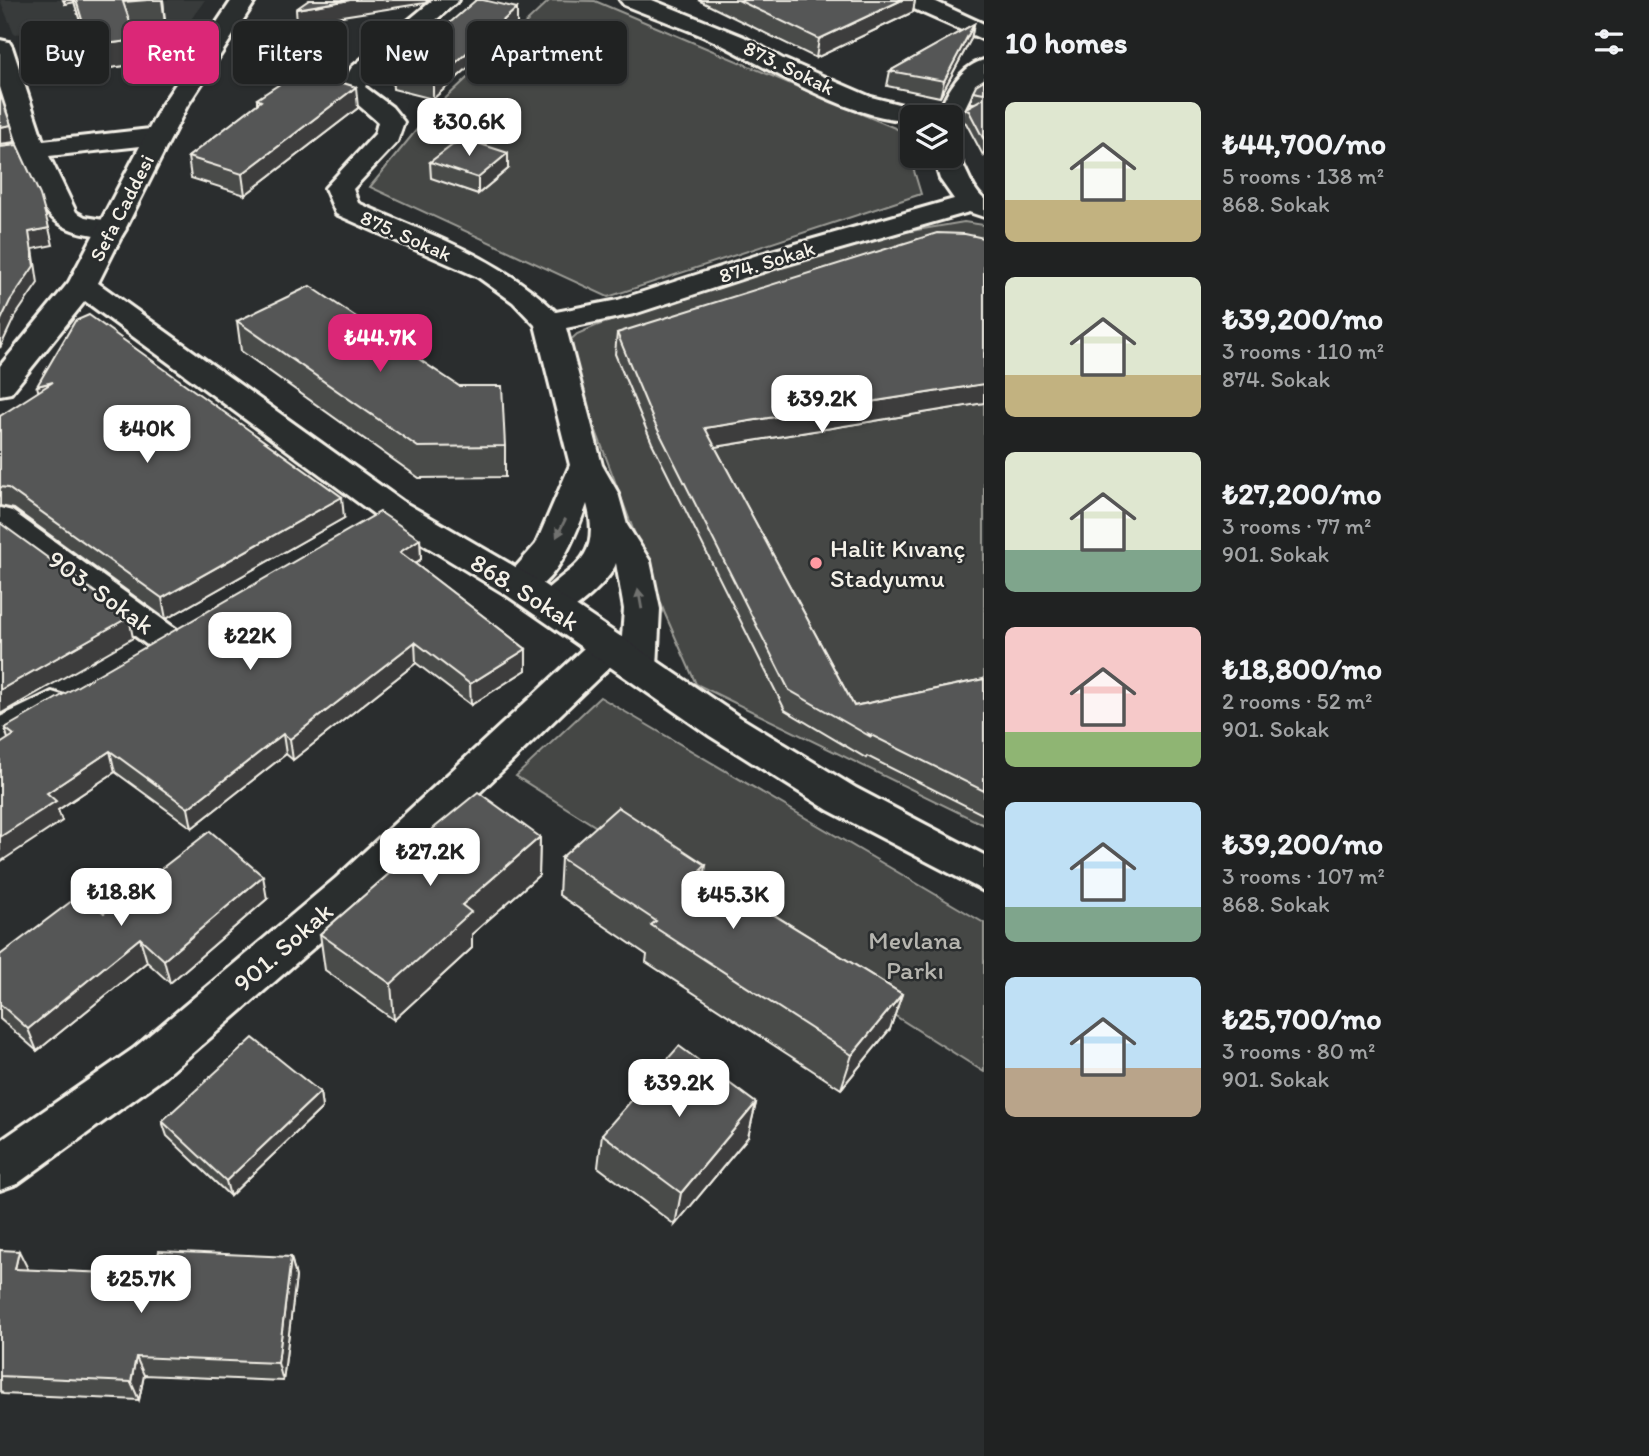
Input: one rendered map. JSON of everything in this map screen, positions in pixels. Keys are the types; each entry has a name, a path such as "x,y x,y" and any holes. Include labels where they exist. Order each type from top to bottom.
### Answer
{"street":[{"name":"Sefa Caddesi","path":"0,386 82,285 174,106 238,11 256,0"},
{"name":"875. Sokak","path":"447,0 361,72 352,88 364,101 385,112 391,122 388,136 338,188 346,208 488,271 523,296 549,322"},
{"name":"873. Sokak","path":"632,0 735,42 774,64 862,102 900,113"},
{"path":"913,0 984,33"},
{"path":"0,47 50,192 65,217 74,223 112,229"},
{"path":"954,105 961,90 984,67"},
{"path":"0,154 159,136"},
{"path":"950,168 953,179 977,206"},
{"name":"874. Sokak","path":"549,322 624,308 771,260 977,206"},
{"name":"868. Sokak","path":"82,285 390,509 518,585 724,726 842,799 984,874"},
{"path":"549,322 586,465 601,493 610,526 633,561 642,609 624,656"},
{"path":"518,585 533,575 565,521 586,465"},
{"path":"355,530 390,509"},
{"name":"903. Sokak","path":"0,519 179,634 132,661"},
{"path":"551,607 596,570 610,526"},
{"name":"901. Sokak","path":"0,1168 169,1046 624,656"},
{"path":"0,735 84,688"}],"shaded area":[{"path":"0,0 205,0 190,21 123,21 123,27 109,27 109,21 21,21 21,34 14,34"}],"green space":[{"path":"550,0 595,1 900,130 900,168 913,168 921,194 608,297 370,187 431,112 467,78 467,84 627,84 627,21 528,21"},
{"name":"Halit Kıvanç Stadyumu","path":"964,222 984,225 984,825 696,684 665,614 564,346 577,334 598,325 876,237"},
{"name":"Mevlana Parkı","path":"600,697 984,923 984,1072 516,776"}],"building":[{"path":"76,0 148,0 123,2 130,21 123,21 123,42 109,44 109,21 82,21"},
{"path":"309,0 350,0 296,9"},
{"path":"476,0 517,8 502,21 467,21 467,53 453,65 452,21"},
{"path":"738,0 902,0 819,39"},
{"path":"974,24 944,81 890,71"},
{"path":"984,80 984,93 973,91 976,85"},
{"path":"280,84 346,84 356,87 242,174 188,157 261,101 257,99"},
{"path":"0,94 11,125 0,127"},
{"path":"984,98 984,140 969,111 964,109"},
{"path":"462,138 508,153 478,178 430,162"},
{"path":"17,145 40,195 49,228 29,232 34,266 10,301 0,322 0,147"},
{"path":"937,233 984,238 984,384 705,428 854,706 984,679 984,791 869,734 871,737 789,690 654,422 617,333"},
{"path":"310,286 459,386 502,386 505,446 418,447 237,321"},
{"path":"89,315 342,497 162,598 8,488 0,487 0,416 53,382 37,386 75,321"},
{"path":"380,512 420,539 400,552 526,649 470,684 415,642 290,739 283,734 188,808 110,751 47,793 56,801 0,837 0,744 14,735 5,728"},
{"path":"0,523 129,617 0,690"},
{"path":"478,792 540,837 462,905 471,912 391,984 320,934 407,858 402,854"},
{"path":"618,807 706,865 701,870 902,994 852,1055 651,925 656,921 561,858"},
{"path":"210,831 263,876 164,960 140,938 28,1029 0,1004 0,955 81,894 104,913"},
{"path":"253,1038 320,1092 226,1181 162,1121"},
{"path":"679,1046 756,1103 681,1193 602,1134"},
{"path":"0,1250 19,1251 15,1269 154,1275 159,1251 291,1257 278,1363 136,1357 131,1382 0,1376"}],"place":[{"name":"Halit Kıvanç Stadyumu","path":"816,563"}]}
